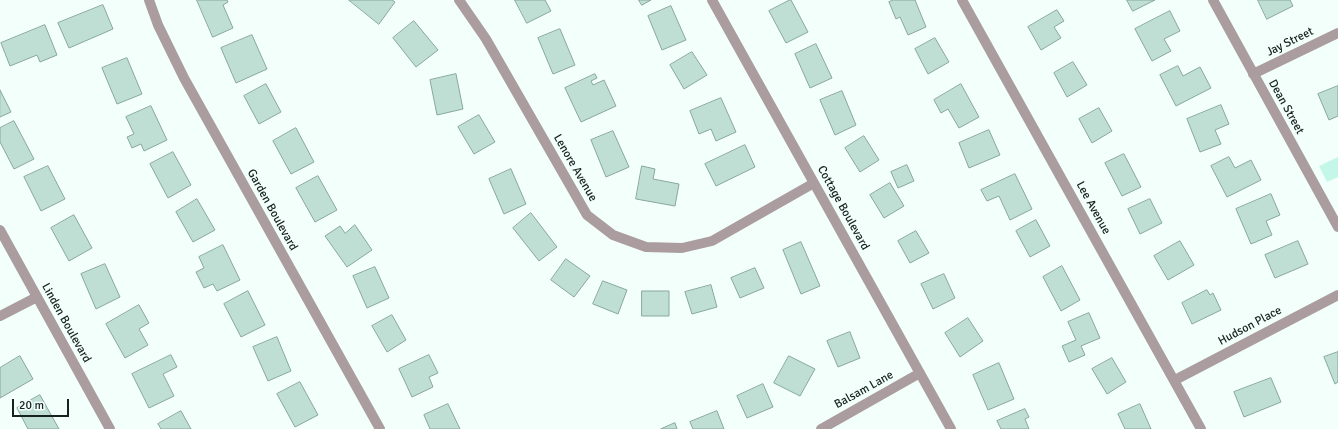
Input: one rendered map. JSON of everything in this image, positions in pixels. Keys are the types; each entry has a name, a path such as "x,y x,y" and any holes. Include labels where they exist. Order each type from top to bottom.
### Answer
{"street":[{"name":"Garden Boulevard","path":"149,0 158,25 184,78 380,429"},
{"name":"Lenore Avenue","path":"459,0 486,39 587,215 613,235 646,247 682,248 712,241 814,183"},
{"name":"Cottage Boulevard","path":"712,0 951,429"},
{"name":"Lee Avenue","path":"962,0 1201,429"},
{"name":"Dean Street","path":"1213,0 1338,227"},
{"name":"Jay Street","path":"1253,74 1338,33"},
{"name":"Linden Boulevard","path":"0,230 110,429"},
{"name":"Hudson Place","path":"1175,380 1338,295"},
{"path":"0,316 37,297"},
{"name":"Balsam Lane","path":"821,429 920,373"}],"green space":[{"path":"1338,157 1338,177 1327,182 1319,166"}],"building":[{"path":"197,0 227,0 228,2 223,5 233,28 213,37"},
{"path":"349,0 392,0 395,2 379,24"},
{"path":"515,0 545,0 551,11 527,23"},
{"path":"639,0 651,0 642,5"},
{"path":"790,0 808,32 786,43 769,11"},
{"path":"894,0 915,0 926,27 908,35 900,17 896,19 889,2"},
{"path":"1127,0 1155,0 1133,11"},
{"path":"1258,0 1290,0 1293,6 1267,19"},
{"path":"103,5 113,29 69,48 58,23"},
{"path":"671,6 686,40 662,50 648,16"},
{"path":"1057,10 1064,21 1054,27 1061,38 1041,50 1028,27"},
{"path":"1170,11 1180,31 1164,39 1171,51 1152,61 1135,29"},
{"path":"414,21 438,50 416,67 393,38"},
{"path":"45,25 57,55 40,62 37,55 10,66 1,43"},
{"path":"560,29 575,65 553,74 538,38"},
{"path":"252,35 267,69 236,83 221,48"},
{"path":"935,38 949,62 928,74 915,49"},
{"path":"816,44 832,78 810,88 795,54"},
{"path":"692,52 707,75 684,89 670,65"},
{"path":"127,58 142,94 117,104 102,68"},
{"path":"1073,62 1087,85 1067,97 1054,73"},
{"path":"1178,66 1183,76 1200,67 1211,88 1176,106 1160,75"},
{"path":"456,74 463,109 437,115 430,80"},
{"path":"595,74 597,78 591,81 593,85 604,80 616,106 581,122 565,88"},
{"path":"266,84 281,112 259,124 244,96"},
{"path":"961,84 979,117 959,128 948,109 941,113 934,100"},
{"path":"1338,86 1338,116 1329,120 1318,94"},
{"path":"0,90 11,112 0,117"},
{"path":"842,91 856,125 835,135 820,100"},
{"path":"721,98 736,132 716,141 711,129 699,134 690,111"},
{"path":"1221,105 1229,124 1215,130 1221,144 1200,152 1187,119"},
{"path":"151,106 167,140 144,151 141,144 132,148 127,137 134,134 126,117"},
{"path":"1099,108 1112,131 1092,143 1079,119"},
{"path":"479,115 495,142 474,154 458,127"},
{"path":"14,121 34,159 14,169 0,142 0,128"},
{"path":"296,128 314,162 291,174 273,141"},
{"path":"989,130 1000,155 969,168 959,143"},
{"path":"613,131 629,167 606,177 591,140"},
{"path":"864,136 879,160 860,172 845,148"},
{"path":"745,145 755,167 716,186 705,164"},
{"path":"173,152 191,185 168,198 150,164"},
{"path":"1124,154 1141,187 1122,196 1105,163"},
{"path":"1229,157 1235,168 1251,160 1261,180 1227,197 1211,166"},
{"path":"907,165 914,181 898,188 891,172"},
{"path":"48,166 65,199 41,211 24,177"},
{"path":"642,166 655,169 653,179 679,184 675,206 636,199"},
{"path":"511,169 526,204 504,214 489,179"},
{"path":"1015,174 1032,209 1010,220 999,196 987,201 981,190"},
{"path":"318,176 337,210 315,222 296,188"},
{"path":"890,183 904,206 884,218 870,195"},
{"path":"1271,194 1280,215 1266,221 1272,235 1251,244 1236,209"},
{"path":"197,199 215,230 193,242 176,212"},
{"path":"1150,199 1162,223 1140,234 1128,209"},
{"path":"531,213 557,247 539,261 513,228"},
{"path":"74,215 92,248 69,261 51,228"},
{"path":"1036,220 1050,246 1030,257 1016,231"},
{"path":"355,225 372,250 347,267 325,236 340,226 345,233"},
{"path":"916,231 929,253 910,263 898,241"},
{"path":"1180,241 1194,265 1168,280 1154,256"},
{"path":"1298,241 1308,264 1275,278 1265,255"},
{"path":"801,242 820,286 801,294 783,250"},
{"path":"223,245 240,280 217,291 213,284 204,288 196,272 204,268 199,257"},
{"path":"566,259 590,276 574,297 551,280"},
{"path":"105,264 120,297 96,309 81,274"},
{"path":"1062,266 1080,300 1061,311 1043,277"},
{"path":"375,267 389,298 367,308 353,276"},
{"path":"755,268 764,288 740,298 731,278"},
{"path":"944,274 955,298 933,309 921,284"},
{"path":"603,281 627,290 618,314 593,304"},
{"path":"711,285 717,307 692,314 685,292"},
{"path":"1207,290 1210,295 1213,293 1221,310 1192,324 1182,303"},
{"path":"248,291 265,325 241,337 224,304"},
{"path":"642,291 669,291 669,316 642,316"},
{"path":"139,305 149,323 139,329 148,345 125,358 106,324"},
{"path":"1089,313 1100,338 1081,346 1085,355 1069,362 1062,346 1076,340 1068,322"},
{"path":"392,315 406,340 387,352 372,326"},
{"path":"968,318 983,341 960,357 945,333"},
{"path":"850,332 860,358 838,367 827,341"},
{"path":"277,337 291,371 268,381 253,347"},
{"path":"1338,352 1338,382 1335,384 1324,357"},
{"path":"171,355 177,367 163,374 174,396 149,408 132,374"},
{"path":"429,355 438,373 429,377 433,387 412,397 399,369"},
{"path":"20,356 33,379 0,398 0,368"},
{"path":"789,356 815,369 800,396 774,383"},
{"path":"1112,358 1126,382 1107,394 1092,369"},
{"path":"999,363 1014,399 988,410 973,375"},
{"path":"1271,378 1281,402 1244,417 1234,392"},
{"path":"300,382 318,415 295,427 277,394"},
{"path":"763,384 773,407 747,418 737,396"},
{"path":"40,395 59,429 28,429 17,408"},
{"path":"448,404 460,429 430,429 424,415"},
{"path":"1140,404 1151,429 1125,429 1118,414"},
{"path":"1025,409 1029,417 1025,419 1029,429 1001,429 997,421"},
{"path":"181,411 191,429 161,429 158,424"},
{"path":"717,411 724,429 693,429 690,422"},
{"path":"675,423 677,429 661,429"}]}
